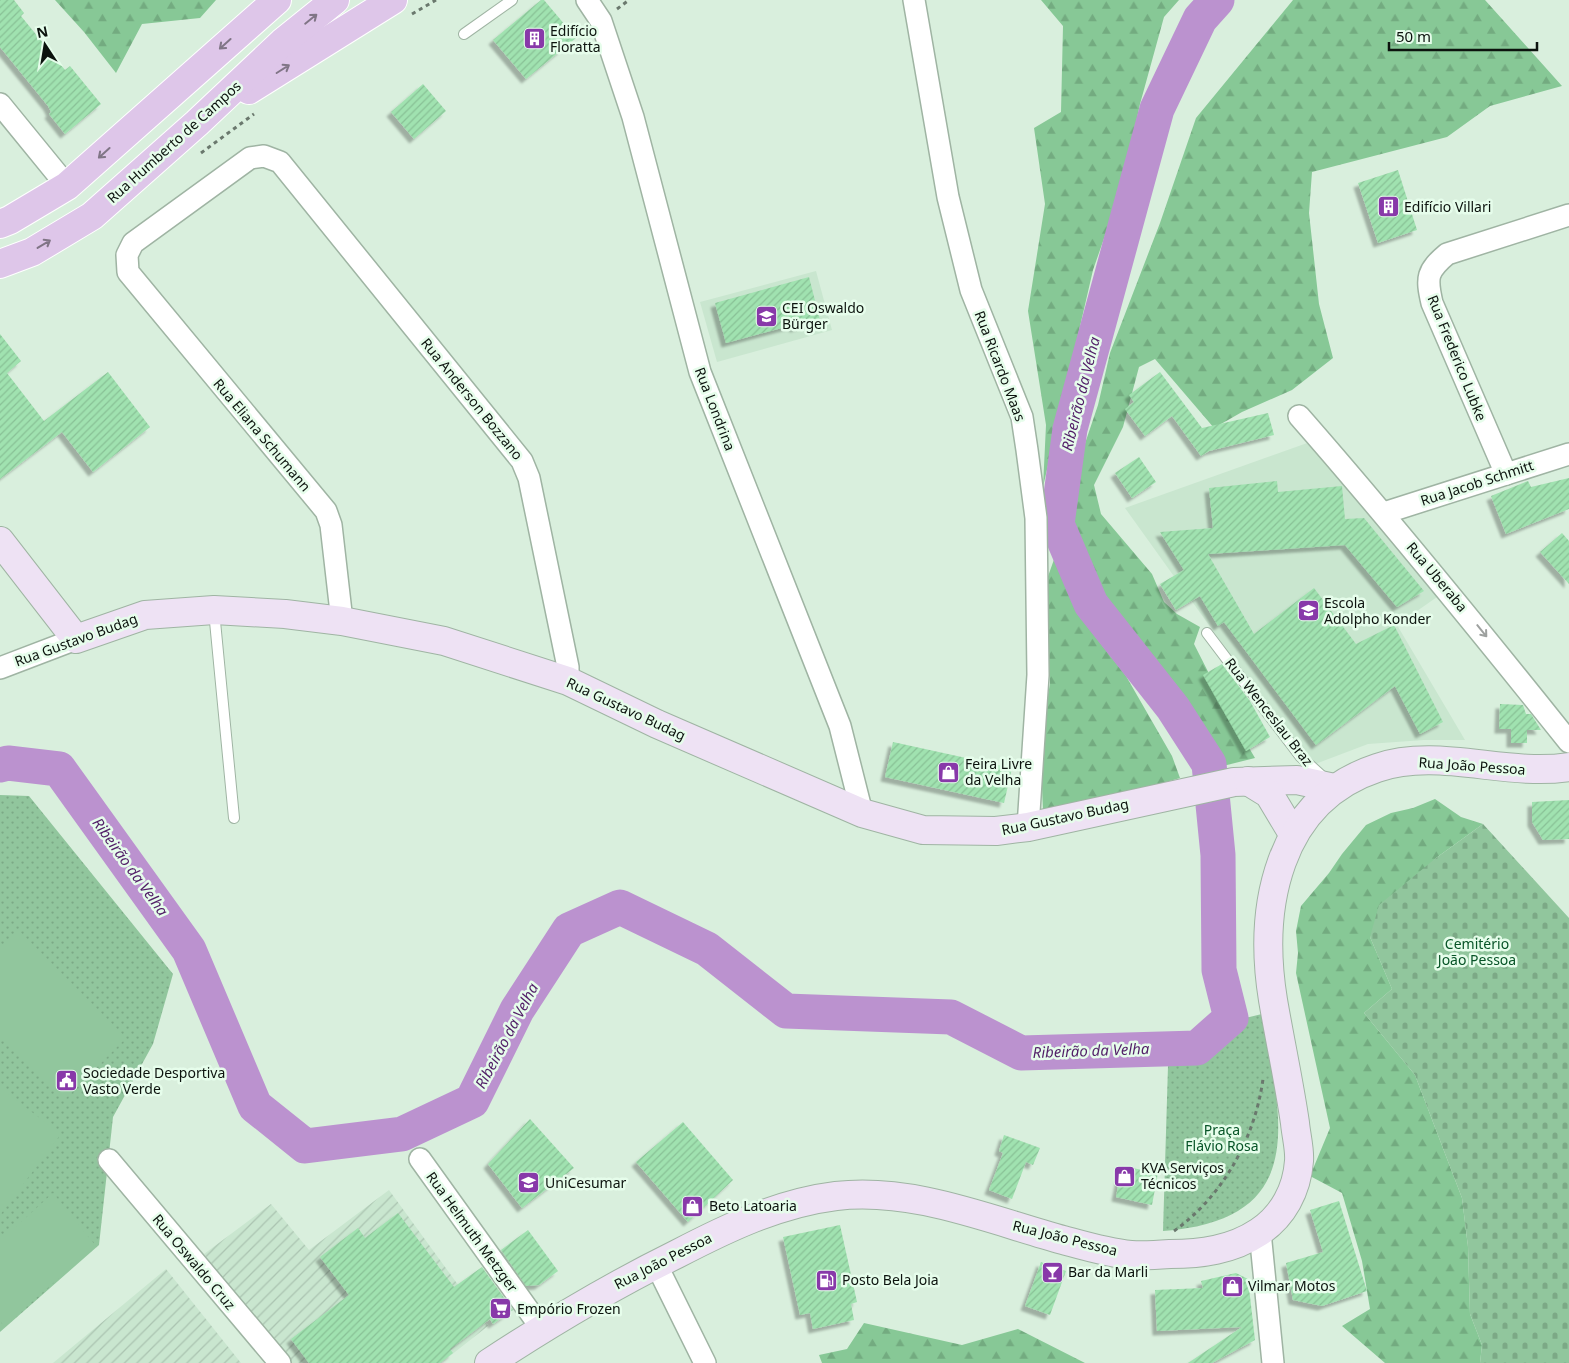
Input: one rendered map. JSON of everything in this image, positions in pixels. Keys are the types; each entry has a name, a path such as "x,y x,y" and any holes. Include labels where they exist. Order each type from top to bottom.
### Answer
{"main road":[{"name":"Rua Humberto de Campos","path":"0,264 32,252 92,216 197,123 283,42 335,0"},
{"path":"0,224 67,186 270,4"},
{"path":"197,123 399,9"},
{"path":"0,542 76,638"},
{"name":"Rua Gustavo Budag","path":"76,638 146,615 214,610 285,614 342,621 444,641 568,681 666,728 862,813 923,830 996,831 1028,827 1174,794 1297,780 1317,794"},
{"name":"Rua João Pessoa","path":"489,1363 614,1285 733,1225 782,1207 836,1196 886,1194 961,1210 1083,1246 1129,1255 1200,1254 1234,1245 1260,1232 1281,1213 1295,1187 1300,1158 1292,1101 1272,995 1268,938 1274,889 1297,830 1317,794 1378,767 1427,760 1533,770 1569,768"},
{"path":"1255,784 1317,794"},
{"path":"1255,784 1297,830"}],"street":[{"name":"Rua Londrina","path":"586,0 601,21 632,117 700,372 840,726 862,813"},
{"name":"Rua Ricardo Maas","path":"914,0 948,197 971,290 1022,418 1026,442 1036,518 1038,675 1028,827"},
{"path":"0,104 67,186"},
{"name":"Rua Eliana Schumann","path":"280,162 264,156 250,158 140,237 133,243 127,255 128,272 326,511 331,525 342,621"},
{"name":"Rua Anderson Bozzano","path":"280,162 522,461 531,487 568,667 568,681"},
{"name":"Rua Frederico Lubke","path":"1506,474 1432,303 1427,282 1432,266 1448,254 1569,215"},
{"name":"Rua Uberaba","path":"1299,416 1384,513 1482,631 1569,742"},
{"name":"Rua Jacob Schmitt","path":"1384,513 1569,454"},
{"name":"Rua Gustavo Budag","path":"0,668 76,638"},
{"name":"Rua Helmuth Metzger","path":"420,1159 542,1329"},
{"name":"Rua Oswaldo Cruz","path":"109,1160 280,1363"},
{"path":"1260,1232 1270,1361"},
{"path":"656,1264 706,1363"}],"lane":[{"path":"464,34 512,0"},
{"path":"214,610 234,818"},
{"name":"Rua Wenceslau Braz","path":"1207,634 1300,756 1317,794"}],"path":[{"path":"399,9 436,0"},
{"path":"196,157 257,112"},
{"path":"1168,1236 1202,1206 1230,1172 1251,1130 1260,1099 1263,1074"}],"shaded area":[{"name":"CEI Oswaldo Bürger","path":"816,271 832,330 717,362 700,302"},
{"name":"Escola Adolpho Konder","path":"1310,442 1437,597 1397,625 1465,740 1424,740 1368,744 1310,766 1125,508"},
{"path":"389,1190 488,1326 441,1363 291,1363 204,1254 271,1204 309,1250"},
{"path":"166,1269 241,1363 53,1363"}],"green space":[{"path":"55,0 216,0 200,18 142,24 116,73 84,32"},
{"path":"1041,0 1179,0 1164,17 1140,104 1123,184 1093,270 1043,487 1046,425 1028,311 1045,204 1034,128 1061,112 1063,26"},
{"path":"1293,0 1485,0 1562,86 1490,106 1447,137 1312,172 1309,213 1319,304 1333,358 1292,390 1242,412 1214,428 1155,359 1139,367 1123,427 1094,485 1101,514 1152,574 1164,602 1177,614 1200,627 1194,644 1232,719 1255,758 1219,767 1163,680 1112,612 1065,529 1074,476 1098,405 1110,353 1160,223 1196,118"},
{"path":"1057,551 1095,636 1126,676 1172,756 1180,778 1108,799 1043,811 1042,726 1050,684 1046,582"},
{"name":"Sociedade Desportiva Vasto Verde","path":"0,795 29,796 173,974 153,1044 113,1117 99,1245 0,1332"},
{"path":"1435,799 1461,817 1483,824 1436,858 1370,937 1392,989 1364,1013 1415,1075 1462,1198 1468,1247 1470,1314 1482,1345 1480,1363 1385,1363 1342,1326 1370,1309 1362,1261 1342,1193 1310,1176 1330,1128 1296,973 1298,953 1296,931 1301,906 1366,825 1391,813 1413,808"},
{"name":"Cemitério João Pessoa","path":"1483,824 1569,918 1569,1363 1480,1363 1482,1345 1470,1314 1468,1247 1462,1198 1415,1075 1364,1013 1392,989 1370,937 1379,905 1436,858"},
{"path":"18,930 126,1038 64,1100 0,1036 0,948"},
{"name":"Praça Flávio Rosa","path":"1262,1014 1276,1092 1278,1127 1275,1158 1264,1186 1243,1208 1210,1223 1163,1231 1168,1066 1209,1052 1224,1040 1237,1020"},
{"path":"0,1088 61,1134 0,1215"},
{"path":"53,1193 96,1246 4,1326 0,1321 0,1241"},
{"path":"864,1323 962,1345 1018,1329 1085,1363 822,1363 819,1355 847,1349"}],"building":[{"path":"0,0 14,0 24,13 21,16 65,70 70,66 101,104 65,134 49,114 51,112 48,106 0,47"},
{"name":"Edifício Floratta","path":"541,0 544,0 576,38 526,79 493,40"},
{"path":"423,84 446,111 414,139 391,112"},
{"name":"Edifício Villari","path":"1398,170 1417,230 1378,243 1358,183"},
{"path":"809,277 820,320 794,328 793,325 726,343 715,303"},
{"path":"0,334 21,361 7,373 44,421 108,372 150,427 93,472 62,432 0,479"},
{"path":"1160,372 1202,428 1268,413 1274,435 1209,451 1201,456 1172,416 1145,436 1125,409 1134,402 1129,395"},
{"path":"1139,457 1156,482 1132,498 1115,473"},
{"path":"1569,478 1569,509 1506,534 1491,496 1528,481 1531,487"},
{"path":"1277,481 1278,492 1342,486 1345,519 1364,518 1424,591 1397,607 1345,545 1208,554 1254,634 1314,588 1356,644 1394,625 1443,722 1420,734 1395,686 1316,745 1224,622 1218,626 1200,596 1176,610 1160,584 1184,570 1160,532 1213,528 1209,488"},
{"path":"1562,533 1569,541 1569,584 1540,552"},
{"path":"1222,664 1250,701 1270,737 1246,751 1203,675"},
{"path":"1500,704 1523,705 1526,714 1531,714 1541,730 1527,730 1527,743 1511,743 1511,729 1499,729"},
{"name":"Feira Livre da Velha","path":"893,742 1012,768 1004,803 885,777"},
{"path":"1569,800 1569,839 1543,840 1532,822 1532,802"},
{"path":"530,1119 574,1168 522,1208 488,1164"},
{"path":"683,1122 733,1180 688,1222 636,1162"},
{"path":"1004,1135 1040,1148 1033,1165 1026,1162 1012,1199 989,1190 1003,1153 999,1151"},
{"path":"1122,1166 1158,1173 1152,1205 1116,1197"},
{"path":"1339,1201 1367,1291 1322,1306 1293,1300 1286,1263 1323,1252 1310,1210"},
{"path":"398,1213 454,1287 482,1267 513,1310 493,1324 490,1319 450,1349 453,1353 440,1363 309,1363 291,1339 349,1295 320,1257 358,1228 365,1238"},
{"path":"840,1225 857,1302 851,1304 854,1320 813,1329 810,1313 800,1315 783,1237"},
{"path":"528,1230 558,1271 539,1285 526,1286 501,1250"},
{"path":"1041,1262 1066,1271 1050,1315 1025,1306"},
{"path":"1236,1273 1248,1279 1255,1340 1212,1363 1188,1363 1242,1327 1157,1331 1155,1290 1203,1288 1201,1281"}],"waterway":[{"name":"Ribeirão da Velha","path":"0,765 8,763 59,769 189,950 255,1106 305,1146 402,1134 472,1101 517,1010 569,930 620,907 707,949 786,1011 951,1017 1021,1053 1197,1048 1231,1018 1219,970 1218,855 1209,764 1173,708 1091,604 1057,524 1070,429 1157,109 1200,19 1217,0"}],"place":[{"name":"Edifício Floratta","path":"534,39"},
{"name":"Edifício Villari","path":"1388,207"},
{"name":"CEI Oswaldo Bürger","path":"766,316"},
{"name":"Escola Adolpho Konder","path":"1308,611"},
{"name":"Feira Livre da Velha","path":"949,772"},
{"name":"Sociedade Desportiva Vasto Verde","path":"67,1081"},
{"name":"KVA Serviços Técnicos","path":"1125,1176"},
{"name":"UniCesumar","path":"529,1183"},
{"name":"Beto Latoaria","path":"693,1206"},
{"name":"Bar da Marli","path":"1052,1272"},
{"name":"Posto Bela Joia","path":"826,1280"},
{"name":"Vilmar Motos","path":"1232,1286"},
{"name":"Empório Frozen","path":"501,1309"}]}
